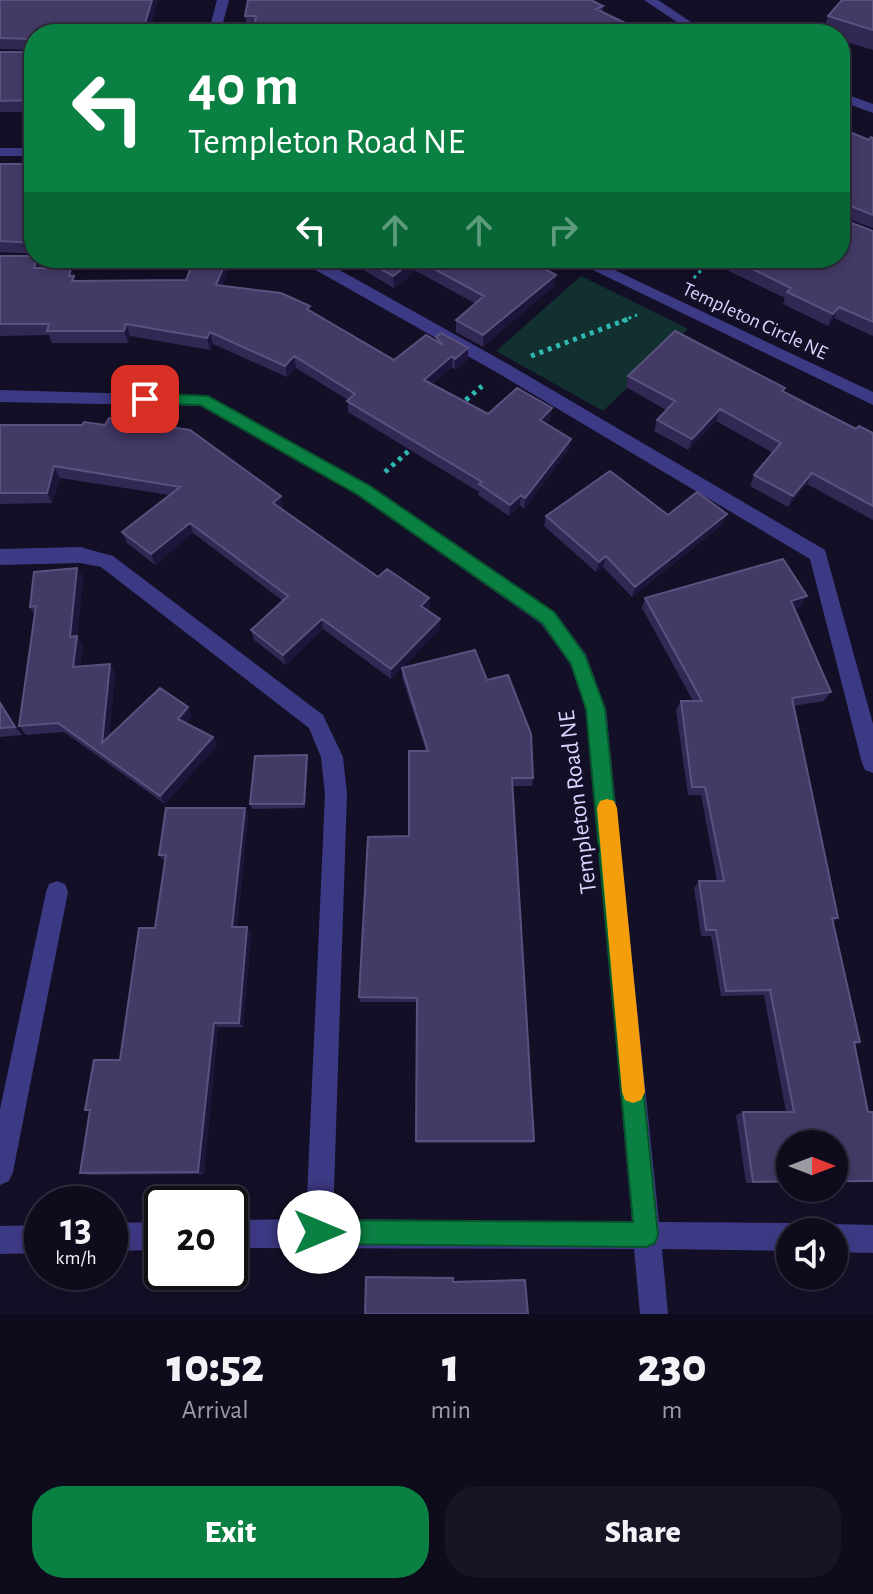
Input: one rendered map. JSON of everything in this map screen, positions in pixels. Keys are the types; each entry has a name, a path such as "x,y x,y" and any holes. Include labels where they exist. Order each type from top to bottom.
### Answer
{"street":[{"path":"217,24 223,0"},
{"path":"650,0 687,24"},
{"path":"850,100 873,109"},
{"path":"0,152 24,152"},
{"path":"0,260 24,260"},
{"path":"324,268 502,368 818,555 873,763"},
{"name":"Templeton Circle NE","path":"597,268 873,399"},
{"name":"Templeton Road NE","path":"0,396 203,400 364,490 548,618 579,660 596,709 601,746 654,1314"},
{"path":"0,557 80,555 106,561 316,722 327,745 332,757 336,794 319,1232"},
{"path":"0,1172 57,892"},
{"path":"248,1234 776,1237"},
{"path":"848,1238 873,1239"},
{"path":"0,1240 24,1239"}],"path":[{"path":"456,409 502,368 669,302 703,268"},
{"path":"364,490 421,439"}],"green space":[{"path":"581,276 688,329 603,411 496,351"}],"building":[{"path":"0,0 152,0 145,24 24,24 24,39 0,38"},
{"path":"248,0 591,0 603,6 596,9 628,24 255,24 256,16 245,16"},
{"path":"842,0 873,0 873,30 828,16"},
{"path":"0,52 24,52 24,100 0,101"},
{"path":"850,132 869,140 873,138 873,215 850,206"},
{"path":"0,164 24,164 24,242 0,241"},
{"path":"850,222 873,231 873,322 839,307 833,314 787,292 791,288 750,268 850,268"},
{"path":"0,256 24,256 24,268 71,268 69,276 74,276 72,281 186,280 191,268 223,268 216,285 281,293 310,306 307,309 394,360 426,335 443,345 436,337 441,333 468,348 455,359 452,356 424,380 488,414 517,388 552,408 540,420 571,439 525,498 521,495 510,505 479,484 482,482 347,401 355,394 294,356 285,366 210,332 207,338 126,324 124,331 47,331 49,324 0,324"},
{"path":"379,268 404,268 393,276"},
{"path":"433,268 543,268 556,275 483,335 456,320 484,296"},
{"path":"675,331 785,388 782,391 856,429 859,426 873,433 873,506 812,473 793,496 754,475 781,443 720,409 692,439 657,420 675,401 628,376"},
{"path":"109,418 190,430 281,496 273,503 378,577 387,569 429,598 421,606 440,619 391,669 322,619 283,655 251,630 288,596 190,523 151,554 122,532 180,487 54,466 47,493 0,493 0,425 82,425 84,422 105,425"},
{"path":"610,471 668,515 697,492 727,514 635,587 606,556 599,562 546,516"},
{"path":"783,559 807,596 791,601 831,692 792,698 838,918 832,918 860,1042 854,1042 868,1112 873,1112 873,1181 848,1181 848,1130 776,1130 776,1181 753,1182 743,1112 794,1112 770,990 726,991 716,930 706,930 699,881 724,881 705,787 692,787 681,701 702,701 645,598"},
{"path":"77,568 70,637 77,636 73,667 110,664 102,743 160,688 188,707 178,719 213,737 160,796 58,723 19,726 36,606 30,607 34,572"},
{"path":"475,650 487,680 508,675 531,734 533,778 512,778 534,1141 416,1141 417,998 359,997 368,837 409,836 409,751 428,751 402,668"},
{"path":"0,703 15,727 0,728"},
{"path":"307,755 304,804 250,804 255,756"},
{"path":"166,808 245,808 232,927 247,927 239,1023 214,1023 198,1172 80,1173 90,1110 85,1110 94,1060 120,1060 139,928 155,928 166,855 159,855"},
{"path":"366,1277 453,1278 453,1282 525,1280 528,1314 365,1314"}],"slow traffic":[{"path":"607,808 633,1092"}],"route":[{"path":"145,399 203,400 364,490 548,618 579,660 596,709 646,1235 319,1232"}]}
